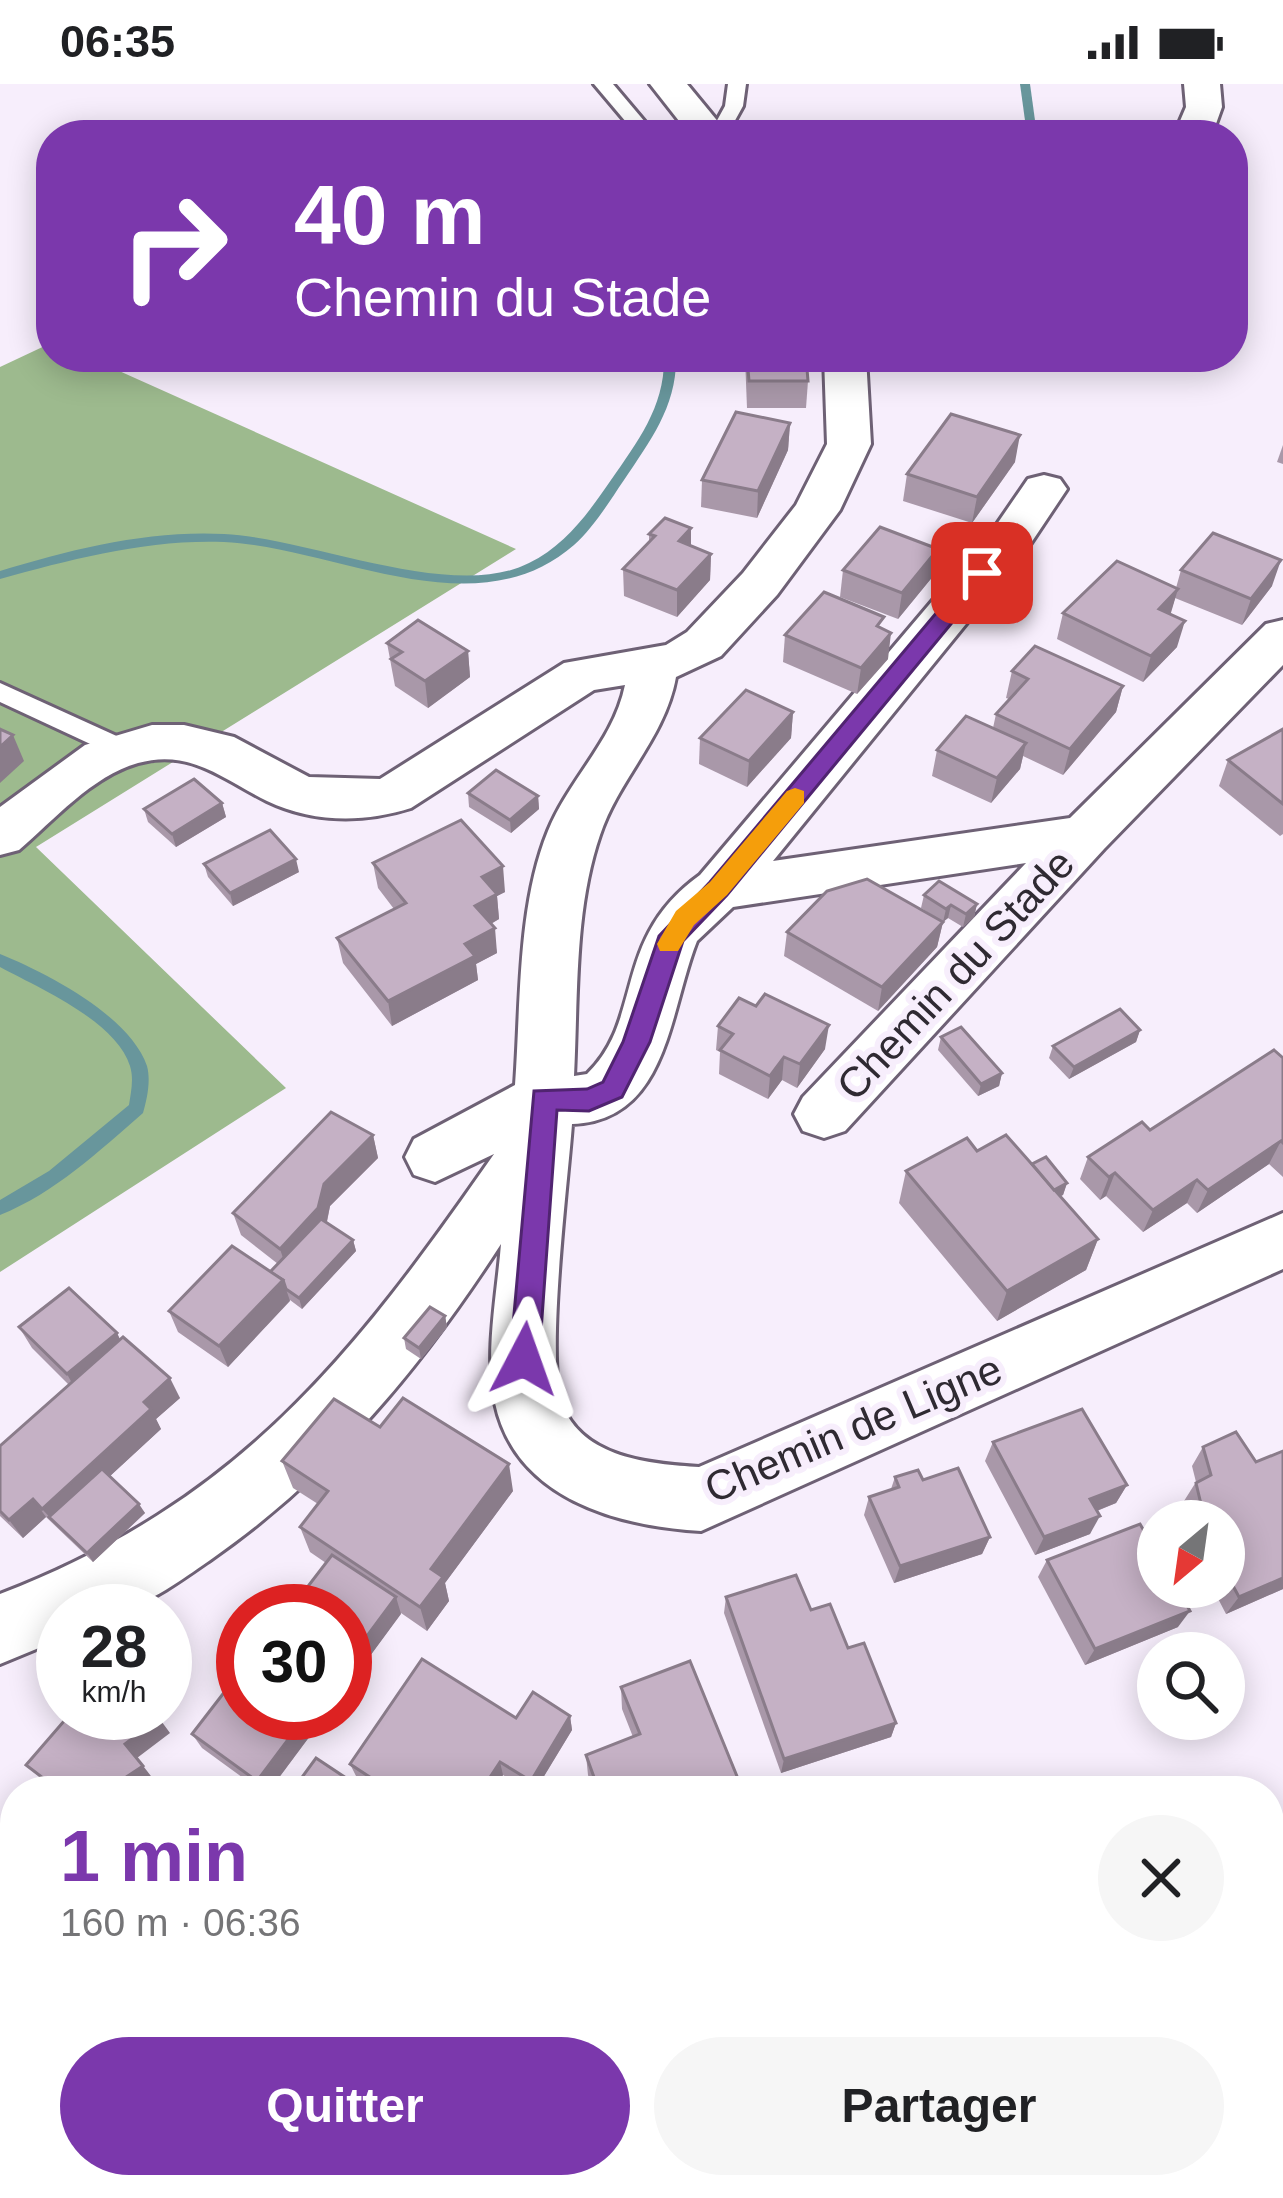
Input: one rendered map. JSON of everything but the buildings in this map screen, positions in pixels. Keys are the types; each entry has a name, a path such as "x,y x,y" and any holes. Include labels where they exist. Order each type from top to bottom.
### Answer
{"street":[{"path":"668,84 700,120"},
{"path":"1199,120 1204,107 1202,84"},
{"path":"0,836 88,766 123,749 170,741 213,748 287,790 321,799 360,802 393,795 581,675 678,660 704,644 760,584 818,510 850,444 846,372"},
{"path":"435,1157 612,1090 637,1042 672,936 718,889 1011,538 1043,489"},
{"name":"Chemin du Stade","path":"824,1114 1084,835 1283,636"},
{"name":"Chemin de Ligne","path":"643,668 652,675 651,688 636,728 589,804 567,852 548,1014 524,1359 530,1413 554,1448 588,1475 642,1497 701,1499 1283,1240"},
{"name":"Chemin du Stade","path":"718,889 1084,835"},
{"path":"0,1630 64,1606 164,1554 283,1466 401,1336 541,1118"}],"lane":[{"path":"603,84 634,120"},
{"path":"724,120 734,106 737,84"},
{"path":"0,692 123,749"}],"green space":[{"path":"36,350 36,372 121,372 516,549 36,847 286,1088 0,1272 0,367"}],"waterway":[{"path":"1025,84 1030,120"},
{"path":"0,575 111,547 196,538 265,542 448,579 492,578 532,568 567,544 597,510 657,418 670,372"},
{"path":"0,960 102,1020 133,1052 141,1079 137,1108 55,1176 0,1208"}],"slow traffic":[{"path":"669,944 685,918 718,889 795,797"}],"route":[{"path":"524,1359 544,1099 589,1100 612,1090 637,1042 672,936 700,902 718,889 982,573"}]}
